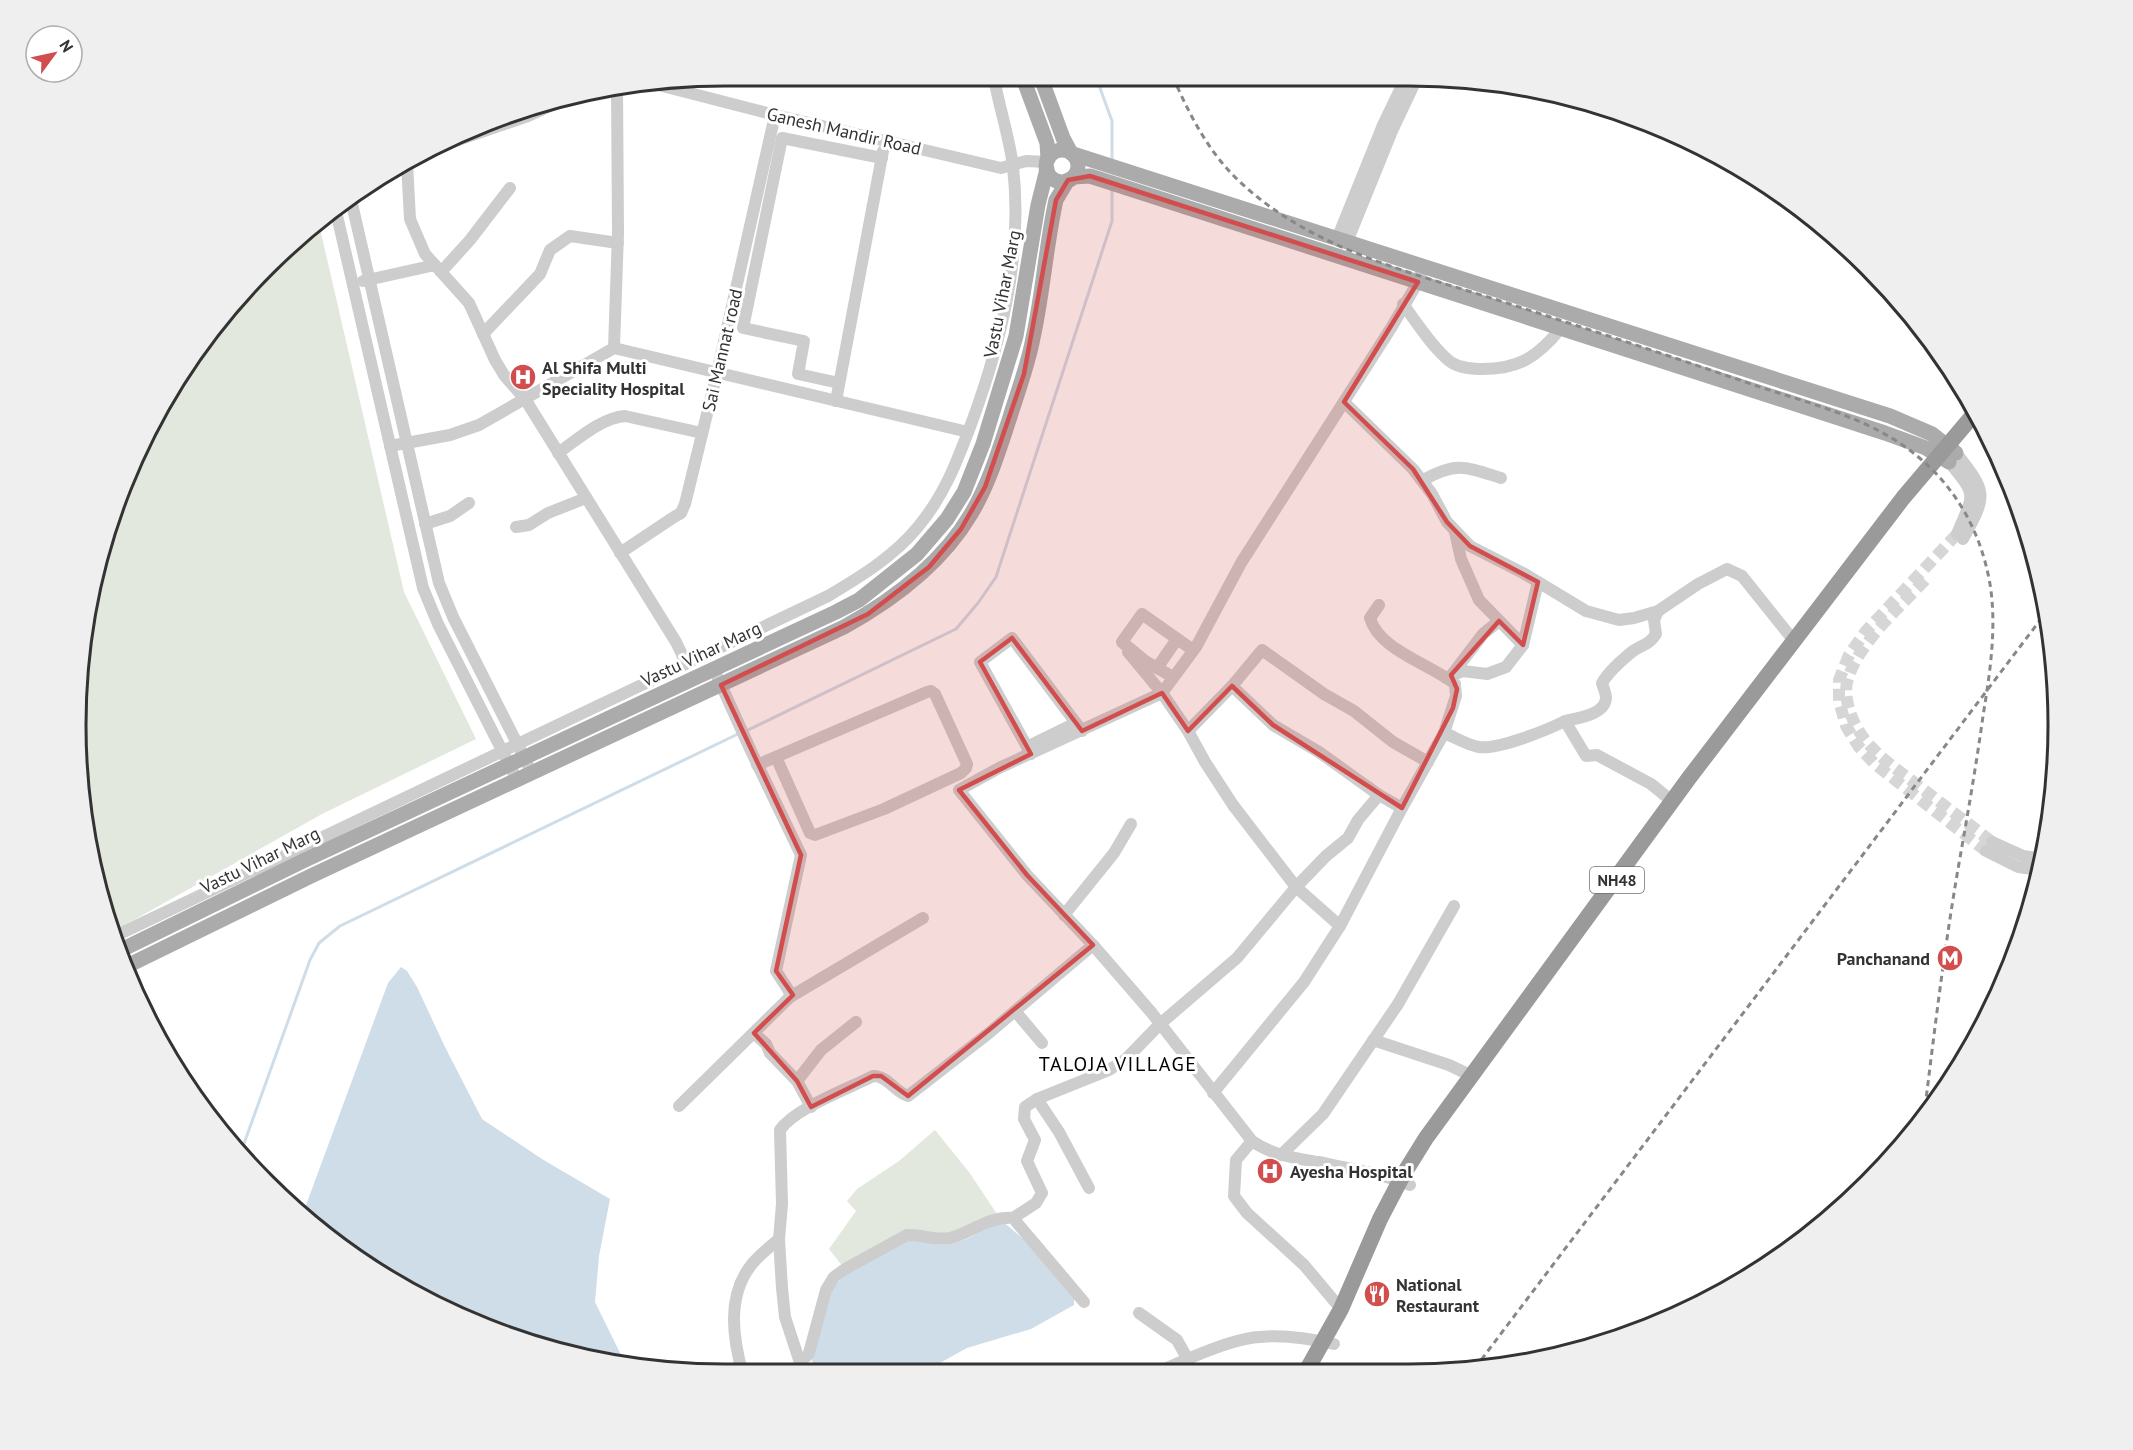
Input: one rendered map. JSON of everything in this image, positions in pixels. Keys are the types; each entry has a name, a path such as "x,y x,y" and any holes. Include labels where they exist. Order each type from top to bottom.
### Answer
{"highway":[{"name":"NH48","path":"1321,1364 1341,1309 1380,1219 1699,785 1912,505 1970,420"},
{"name":"NH48","path":"1312,1364 1328,1343 1426,1138 1673,802 1903,498 1975,429"}],"main road":[{"path":"1026,86 1047,143 1047,163 1053,179 1059,181 1089,176 1112,183 1948,454"},
{"path":"131,963 313,875 795,651 868,614 929,567 961,529 975,507 988,477 1026,366 1036,322 1056,200 1078,166 1063,138 1044,86"},
{"path":"1047,163 1054,152 1059,150 1890,416 1932,434 1948,454"},
{"name":"Vastu Vihar Marg","path":"125,948 305,860 509,765 521,750 714,670 788,636 859,600 917,554 947,519 966,486 983,444 1012,353 1047,163"}],"street":[{"path":"120,934 502,750 521,750 686,663 828,596 892,552 916,530 932,509 953,473 987,379 1012,274 1016,227 1013,165 996,86"},
{"path":"1342,241 1383,125 1402,86"},
{"path":"1342,241 1413,86"},
{"name":"Ganesh Mandir Road","path":"671,88 1001,168 1033,160 1047,163"},
{"path":"614,348 618,243 617,95"},
{"name":"Sai Mannat road","path":"620,553 681,513 685,504 775,115"},
{"path":"840,382 798,374 804,341 743,328 782,138 882,158"},
{"path":"836,401 885,141"},
{"path":"407,170 410,219 425,254 469,303 504,375 525,399 676,642 686,663"},
{"path":"353,282 438,268 470,240 510,188"},
{"path":"352,206 437,577 447,604 532,772"},
{"path":"337,217 419,575 427,600 517,780"},
{"path":"483,334 540,274 550,250 570,236 618,243"},
{"path":"1405,1183 1281,1155 1265,1150 1252,1141 1160,1024 1093,945 1027,875 959,790 1029,751 1079,727 1162,693 1193,650 1241,562 1391,328 1418,282 1423,266"},
{"path":"1403,304 1448,361 1465,368 1499,370 1517,365 1545,348 1561,328"},
{"path":"390,446 465,431 479,425 614,348 968,432"},
{"path":"376,386 393,384"},
{"path":"1344,402 1413,469 1432,494 1447,522 1470,546 1538,582 1586,611 1619,620 1658,611 1698,584 1727,569 1742,576 1794,641"},
{"path":"558,453 602,423 619,416 702,433"},
{"path":"1948,454 1979,485 1981,499 1978,512 1960,536"},
{"path":"1422,482 1441,470 1464,467 1501,478"},
{"path":"516,527 529,525 548,513 586,498"},
{"path":"425,524 450,516 468,503"},
{"path":"1455,531 1461,559 1479,600 1523,645"},
{"path":"1448,677 1463,671 1487,674 1506,667 1523,645 1538,582"},
{"path":"1213,1093 1304,982 1340,926 1444,733 1453,708 1456,688 1448,677 1394,647 1373,629 1370,618 1379,604"},
{"path":"1444,733 1480,747 1508,742 1544,731 1564,721 1590,715 1604,705 1606,697 1602,683 1608,673 1631,653 1650,643 1656,634 1654,620 1658,611"},
{"path":"1173,677 1122,642 1142,614 1193,650"},
{"path":"1448,677 1483,634 1499,621"},
{"path":"1029,751 980,662 1012,638 1079,727"},
{"path":"1157,668 1177,639"},
{"path":"1188,731 1232,686 1262,650 1324,694 1354,711 1394,742 1428,762"},
{"path":"1128,652 1162,693 1233,805 1296,886 1340,926"},
{"path":"714,670 750,752 801,855 776,971 789,990 790,998"},
{"path":"1232,686 1274,725 1319,752 1379,795 1402,808"},
{"path":"757,765 931,691 935,694 967,764 961,773 884,808 815,835 810,833 776,757"},
{"path":"1564,721 1586,756 1597,755 1651,784 1673,802"},
{"path":"799,1359 806,1357 809,1353 826,1290 834,1277 845,1269 907,1234 937,1240 959,1234 1000,1217 1013,1218 1036,1203 1042,1193 1027,1161 1035,1140 1024,1119 1024,1107 1037,1099 1109,1070 1126,1059 1160,1024 1237,958 1296,886 1348,838 1358,820 1379,795"},
{"path":"1064,915 1114,854 1131,824"},
{"path":"2031,869 2018,867 1989,846 2033,858"},
{"path":"1281,1155 1323,1114 1398,1004 1454,906"},
{"path":"679,1106 790,998 923,918"},
{"path":"801,1364 786,1317 779,1239 782,1204 780,1130 786,1121 873,1076 881,1076 903,1095 908,1096 1015,1011 1093,945"},
{"path":"1015,1011 1042,1043"},
{"path":"797,1081 821,1050 856,1022"},
{"path":"754,1033 797,1081 811,1107"},
{"path":"1373,1040 1449,1065 1472,1076"},
{"path":"1037,1099 1059,1132 1089,1188"},
{"path":"1252,1141 1236,1160 1234,1196 1247,1213 1304,1265 1341,1309"},
{"path":"1013,1218 1084,1302"},
{"path":"741,1364 735,1338 733,1308 742,1280 752,1263 779,1239"},
{"path":"1139,1313 1177,1340 1187,1358"},
{"path":"1174,1364 1238,1340 1262,1337 1295,1338 1328,1343"}],"highlighted area":[{"path":"1090,176 1418,282 1344,402 1413,469 1447,522 1470,546 1538,582 1523,645 1499,621 1451,675 1457,689 1453,708 1402,808 1273,725 1232,686 1188,731 1162,693 1082,731 1012,638 980,662 1031,754 959,790 1027,875 1093,945 908,1096 881,1076 873,1076 811,1107 797,1081 754,1033 793,995 776,971 801,855 721,685 868,614 929,567 961,529 985,487 1024,374 1056,200 1068,180"}],"shaded area":[{"path":"320,230 404,592 476,739 322,814 118,929 107,891 91,808 86,725 91,642 107,559 119,519 151,442 193,370 244,303 303,244"},
{"path":"401,967 407,971 482,1119 542,1159 610,1199 599,1256 595,1302 621,1356 559,1343 519,1331 442,1299 370,1257 305,1208 388,983"},
{"path":"935,1130 969,1172 1001,1220 967,1239 944,1245 906,1238 848,1273 829,1249 856,1211 847,1201 857,1189 899,1161"},
{"path":"1001,1220 1027,1242 1074,1294 1074,1305 1031,1329 967,1348 938,1364 813,1364 811,1355 829,1290 848,1273 907,1238 944,1245 967,1239"}],"waterway":[{"path":"1099,86 1112,121 1112,162"},
{"path":"746,731 956,629 996,577 1112,221 1112,187"},
{"path":"243,1146 310,960 319,943 340,926 740,733"}],"tunnel":[{"path":"1957,534 1866,631 1849,655 1839,680 1839,701 1846,726 1859,747 1875,764 1986,851"},
{"path":"1925,580 1869,640 1852,668 1846,689 1850,713 1857,729 1878,754 1992,842"}],"railway":[{"path":"1177,86 1209,146 1228,170 1268,205 1300,226 1368,258 1404,271 1849,417 1901,444 1918,457 1948,488 1960,505 1979,542 1990,584 1993,633 1988,683 1948,931 1926,1099"},
{"path":"1481,1360 2039,622"}],"place":[{"name":"Al Shifa Multi Speciality Hospital","path":"523,377"},
{"name":"Panchanand","path":"1950,958"},
{"name":"Ayesha Hospital","path":"1270,1171"},
{"name":"National Restaurant","path":"1377,1294"}],"district":[{"name":"TALOJA VILLAGE","path":"1118,1064"}]}
